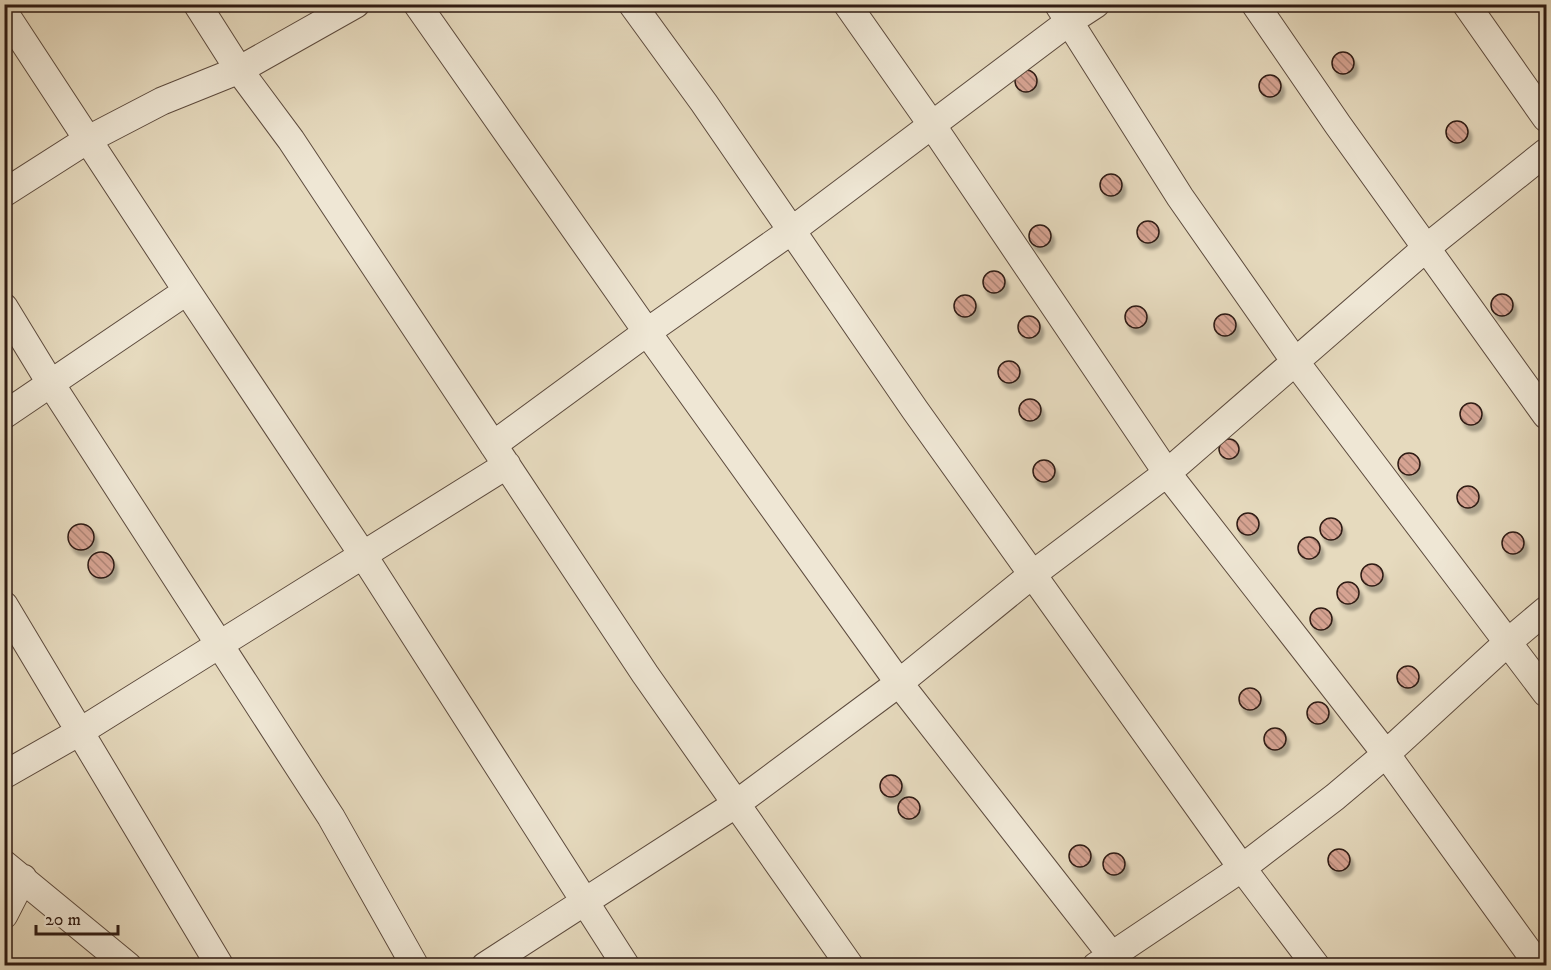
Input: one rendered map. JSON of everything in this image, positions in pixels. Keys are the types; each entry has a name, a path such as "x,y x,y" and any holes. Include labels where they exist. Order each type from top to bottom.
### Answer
{"street":[{"path":"197,4 239,70 291,140 645,674 850,966"},
{"path":"4,193 87,140 162,101 239,70 356,4"},
{"path":"417,4 647,332 899,683 1109,962 1242,868 1335,796 1386,754 1546,610"},
{"path":"632,4 1242,868 1316,966"},
{"path":"847,4 932,125 1167,473 1386,754 1539,966"},
{"path":"4,775 81,731 363,555 500,455 647,332 791,231 932,125 1064,13 1096,4"},
{"path":"1255,4 1546,415"},
{"path":"1466,4 1546,118"},
{"path":"4,12 363,555 626,966"},
{"path":"1064,13 1179,197 1294,360 1546,693"},
{"path":"485,966 736,804 899,683 1033,574 1167,473 1294,360 1426,248 1546,152"},
{"path":"4,415 187,291"},
{"path":"4,307 330,818 415,966"},
{"path":"4,605 220,966"},
{"path":"4,915 14,871 128,966"}],"building":[{"path":"1343,52 1351,55 1354,63 1351,71 1343,74 1335,71 1332,63 1335,55"},
{"path":"1026,70 1034,73 1037,81 1034,89 1026,92 1018,89 1015,81 1018,73"},
{"path":"1270,75 1278,78 1281,86 1278,94 1270,97 1262,94 1259,86 1262,78"},
{"path":"1457,121 1465,124 1468,132 1465,140 1457,143 1449,140 1446,132 1449,124"},
{"path":"1111,174 1119,177 1122,185 1119,193 1111,196 1103,193 1100,185 1103,177"},
{"path":"1148,221 1156,224 1159,232 1156,240 1148,243 1140,240 1137,232 1140,224"},
{"path":"1040,225 1048,228 1051,236 1048,244 1040,247 1032,244 1029,236 1032,228"},
{"path":"994,271 1002,274 1005,282 1002,290 994,293 986,290 983,282 986,274"},
{"path":"1502,294 1510,297 1513,305 1510,313 1502,316 1494,313 1491,305 1494,297"},
{"path":"965,295 973,298 976,306 973,314 965,317 957,314 954,306 957,298"},
{"path":"1136,306 1144,309 1147,317 1144,325 1136,328 1128,325 1125,317 1128,309"},
{"path":"1225,314 1233,317 1236,325 1233,333 1225,336 1217,333 1214,325 1217,317"},
{"path":"1029,316 1037,319 1040,327 1037,335 1029,338 1021,335 1018,327 1021,319"},
{"path":"1009,361 1017,364 1020,372 1017,380 1009,383 1001,380 998,372 1001,364"},
{"path":"1030,399 1038,402 1041,410 1038,418 1030,421 1022,418 1019,410 1022,402"},
{"path":"1471,403 1479,406 1482,414 1479,422 1471,425 1463,422 1460,414 1463,406"},
{"path":"1225,439 1233,439 1239,445 1239,453 1233,459 1225,459 1219,453 1219,445"},
{"path":"1409,453 1417,456 1420,464 1417,472 1409,475 1401,472 1398,464 1401,456"},
{"path":"1044,460 1052,463 1055,471 1052,479 1044,482 1036,479 1033,471 1036,463"},
{"path":"1468,486 1476,489 1479,497 1476,505 1468,508 1460,505 1457,497 1460,489"},
{"path":"1248,513 1256,516 1259,524 1256,532 1248,535 1240,532 1237,524 1240,516"},
{"path":"1331,518 1339,521 1342,529 1339,537 1331,540 1323,537 1320,529 1323,521"},
{"path":"81,524 90,528 94,537 90,546 81,550 72,546 68,537 72,528"},
{"path":"1513,532 1521,535 1524,543 1521,551 1513,554 1505,551 1502,543 1505,535"},
{"path":"1309,537 1317,540 1320,548 1317,556 1309,559 1301,556 1298,548 1301,540"},
{"path":"101,552 110,556 114,565 110,574 101,578 92,574 88,565 92,556"},
{"path":"1372,564 1380,567 1383,575 1380,583 1372,586 1364,583 1361,575 1364,567"},
{"path":"1348,582 1356,585 1359,593 1356,601 1348,604 1340,601 1337,593 1340,585"},
{"path":"1321,608 1329,611 1332,619 1329,627 1321,630 1313,627 1310,619 1313,611"},
{"path":"1408,666 1416,669 1419,677 1416,685 1408,688 1400,685 1397,677 1400,669"},
{"path":"1250,688 1258,691 1261,699 1258,707 1250,710 1242,707 1239,699 1242,691"},
{"path":"1318,702 1326,705 1329,713 1326,721 1318,724 1310,721 1307,713 1310,705"},
{"path":"1275,728 1283,731 1286,739 1283,747 1275,750 1267,747 1264,739 1267,731"},
{"path":"891,775 899,778 902,786 899,794 891,797 883,794 880,786 883,778"},
{"path":"909,797 917,800 920,808 917,816 909,819 901,816 898,808 901,800"},
{"path":"1080,845 1088,848 1091,856 1088,864 1080,867 1072,864 1069,856 1072,848"},
{"path":"1339,849 1347,852 1350,860 1347,868 1339,871 1331,868 1328,860 1331,852"},
{"path":"1114,853 1122,856 1125,864 1122,872 1114,875 1106,872 1103,864 1106,856"}]}
